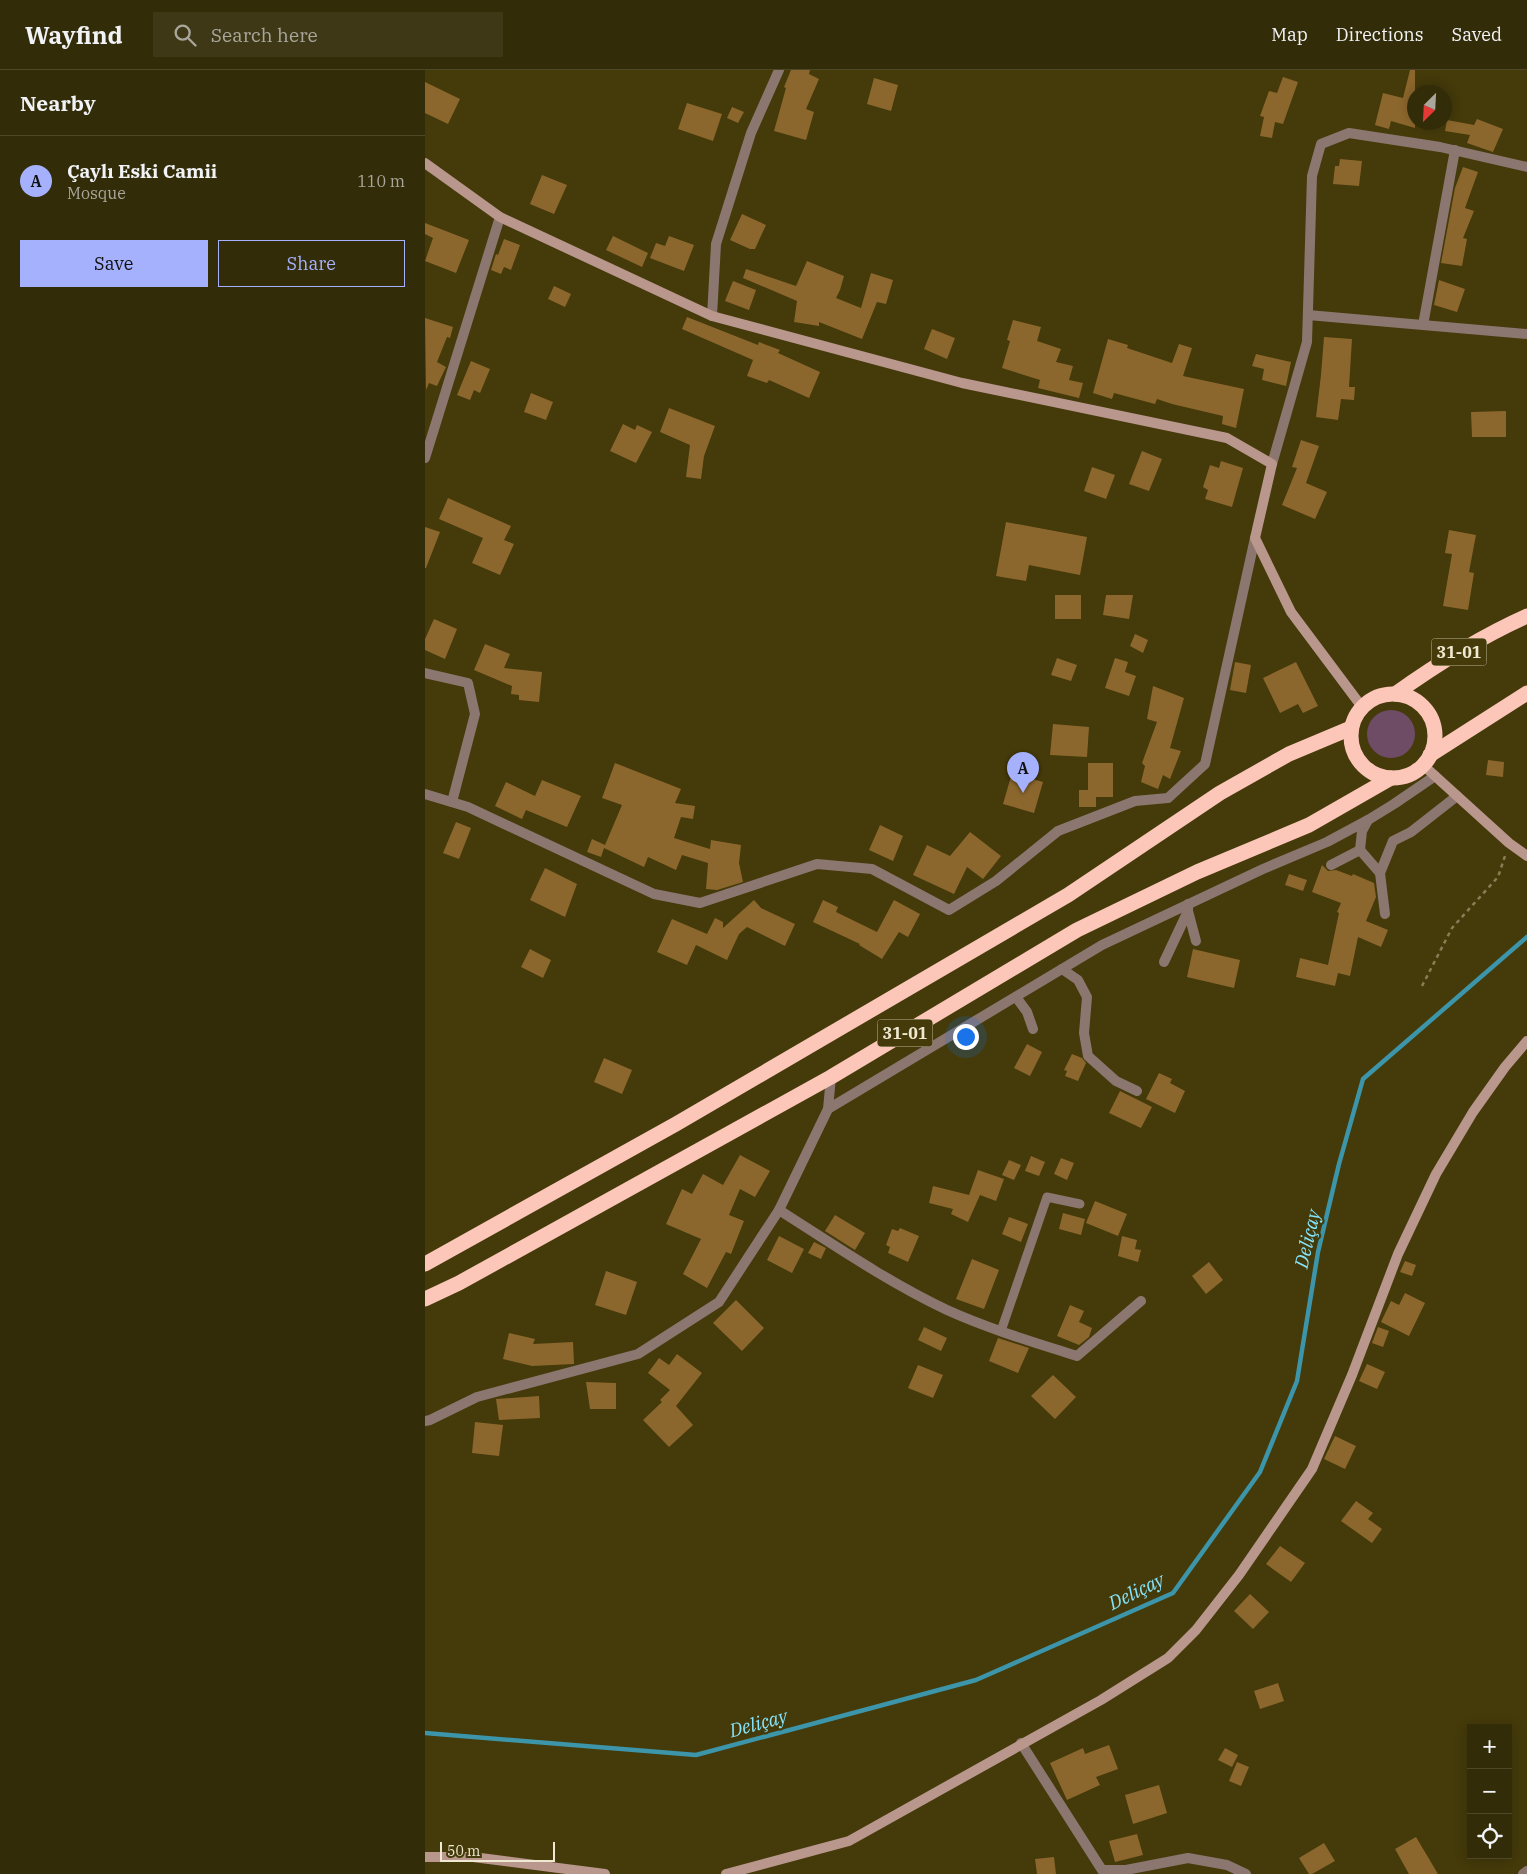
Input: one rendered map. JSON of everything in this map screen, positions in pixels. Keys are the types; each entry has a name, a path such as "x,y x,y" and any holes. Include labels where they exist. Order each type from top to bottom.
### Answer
{"highway":[{"name":"31-01","path":"1395,694 1435,666 1508,624 1527,616"},
{"path":"1427,760 1434,744 1435,732 1432,720 1426,710 1417,702 1406,696 1395,694 1382,695 1371,699 1355,716 1351,728 1352,746 1359,762 1379,776 1403,777 1414,772 1427,760 1527,693"},
{"name":"31-01","path":"425,1264 677,1124 1068,895 1220,793 1289,754 1351,728"},
{"name":"31-01","path":"425,1299 468,1278 831,1077 1077,930 1197,872 1309,825 1391,778"}],"street":[{"path":"712,316 715,244 751,133 779,70"},
{"path":"425,794 468,807 655,894 664,896 700,903 817,864 872,869 949,910 996,881 1058,831 1135,801 1168,798 1205,764 1272,464 1307,342 1312,176 1321,144 1349,133 1455,150 1527,167"},
{"path":"1423,325 1455,150"},
{"path":"425,162 499,217 712,316 962,383 1227,438 1272,464"},
{"path":"425,458 499,217"},
{"path":"1308,315 1527,334"},
{"path":"1255,538 1291,612 1362,707"},
{"path":"425,673 469,683 475,714 452,802"},
{"path":"1427,760 1435,776 1509,843 1527,856"},
{"path":"827,1109 1102,945 1188,907 1263,869 1327,842 1368,820 1435,776"},
{"path":"1385,914 1379,873 1393,842 1411,832 1457,796"},
{"path":"1368,820 1362,830 1359,850 1379,873"},
{"path":"1331,865 1359,850"},
{"path":"1188,907 1196,941"},
{"path":"1164,962 1188,907"},
{"path":"1062,969 1078,980 1087,998 1084,1033 1088,1056 1116,1081 1137,1091"},
{"path":"1016,997 1027,1012 1033,1029"},
{"path":"726,1874 849,1841 1101,1700 1169,1658 1196,1630 1239,1574 1312,1469 1352,1375 1398,1254 1436,1174 1473,1112 1505,1067 1527,1041"},
{"path":"425,1421 431,1420 477,1397 639,1354 719,1302 779,1210 827,1109 831,1077"},
{"path":"779,1210 887,1278 947,1309 1001,1331 1077,1356 1141,1301"},
{"path":"1021,1744 1102,1870 1126,1870 1188,1858 1227,1865 1246,1874"},
{"path":"425,1857 473,1856 605,1874"},
{"path":"1523,1874 1527,1871"}],"lane":[{"path":"1001,1331 1047,1197 1080,1204"}],"path":[{"path":"1422,986 1452,928 1498,877 1509,843"}],"shaded area":[{"path":"1391,710 1400,712 1408,717 1413,725 1415,734 1413,743 1408,751 1400,756 1391,758 1382,756 1374,751 1369,743 1367,734 1369,725 1374,717 1382,712"}],"building":[{"path":"791,70 810,70 809,74 819,79 806,109 814,112 806,140 774,131 786,88 784,87"},
{"path":"1410,70 1415,70 1415,85 1407,85 1407,126 1391,121 1389,129 1375,125 1383,93 1403,98"},
{"path":"1283,77 1298,82 1283,124 1275,122 1272,138 1260,136 1264,117 1260,116 1269,91 1277,93"},
{"path":"874,78 898,85 891,111 867,104"},
{"path":"425,82 460,99 448,124 425,113"},
{"path":"687,103 722,114 713,141 678,129"},
{"path":"732,107 744,112 738,123 727,118"},
{"path":"1477,119 1503,129 1493,152 1467,143 1470,135 1445,131 1452,130 1452,121 1474,125"},
{"path":"1340,159 1362,161 1359,186 1333,184 1335,166 1339,166"},
{"path":"1463,167 1478,172 1465,208 1474,211 1463,238 1467,239 1462,266 1441,263 1455,188"},
{"path":"542,175 567,185 554,214 530,204"},
{"path":"742,214 766,225 755,249 750,249 730,240"},
{"path":"425,223 469,240 456,273 425,261 433,238 425,234"},
{"path":"613,236 648,253 642,267 606,250"},
{"path":"669,236 694,245 684,271 650,258 656,243 665,246"},
{"path":"504,239 520,245 511,270 504,267 501,274 491,270 496,254 498,255"},
{"path":"807,261 844,276 836,298 861,308 871,273 893,280 886,304 877,302 862,339 819,322 819,326 794,322 797,301 743,278 746,269 796,286"},
{"path":"1439,280 1465,289 1457,312 1434,305"},
{"path":"733,281 756,290 749,310 725,301"},
{"path":"554,286 571,294 565,307 548,299"},
{"path":"687,317 758,345 759,342 780,350 778,353 820,372 809,398 769,380 767,383 747,376 753,360 682,329"},
{"path":"425,318 453,327 450,338 447,337 437,362 446,367 437,386 429,383 426,390"},
{"path":"1013,320 1041,327 1037,341 1061,349 1056,362 1073,366 1069,380 1083,383 1079,398 1038,388 1040,380 1002,368 1010,341 1007,340"},
{"path":"932,329 955,338 947,359 924,349"},
{"path":"1324,337 1352,339 1349,387 1355,387 1354,400 1341,399 1338,420 1316,417"},
{"path":"1108,339 1128,345 1127,348 1172,363 1179,344 1192,348 1183,376 1244,389 1236,428 1222,424 1223,416 1157,399 1155,404 1114,393 1112,399 1093,393"},
{"path":"1256,354 1291,362 1286,386 1262,380 1264,369 1252,366"},
{"path":"471,361 490,369 480,393 474,390 470,400 457,395"},
{"path":"531,393 553,402 546,420 524,412"},
{"path":"669,408 715,426 704,456 701,479 686,477 690,445 660,432"},
{"path":"1506,411 1506,437 1472,437 1471,412"},
{"path":"623,424 635,430 637,425 652,432 636,463 610,451"},
{"path":"1301,440 1319,446 1306,483 1327,492 1315,519 1282,505 1297,468 1292,467"},
{"path":"1142,451 1162,459 1149,491 1129,484"},
{"path":"1221,461 1243,468 1232,507 1205,499 1208,490 1203,487 1210,465 1219,468"},
{"path":"1092,467 1115,475 1106,499 1084,491"},
{"path":"448,498 511,526 504,540 514,544 500,575 472,563 483,538 439,519"},
{"path":"1006,522 1087,537 1080,575 1029,565 1026,581 996,576"},
{"path":"425,527 440,532 426,568 425,568"},
{"path":"1449,530 1476,535 1469,572 1474,573 1468,610 1443,606 1452,554 1445,553"},
{"path":"1055,595 1081,595 1081,619 1055,619"},
{"path":"1106,595 1133,595 1129,619 1103,615"},
{"path":"434,619 457,629 445,659 425,650 425,639"},
{"path":"1135,634 1148,640 1143,653 1130,646"},
{"path":"485,644 510,654 504,668 542,672 539,702 519,700 519,695 511,694 512,686 474,670"},
{"path":"1057,658 1077,665 1071,681 1051,675"},
{"path":"1115,658 1128,662 1125,672 1136,676 1129,696 1105,688"},
{"path":"1235,662 1251,665 1246,693 1230,690"},
{"path":"1296,662 1318,706 1303,713 1298,704 1280,713 1263,678"},
{"path":"1153,686 1184,698 1170,748 1181,751 1170,779 1163,775 1158,789 1141,782 1145,766 1142,763 1157,722 1147,719"},
{"path":"1053,724 1089,727 1087,757 1050,755"},
{"path":"1488,760 1504,762 1503,777 1486,775"},
{"path":"615,763 681,789 675,803 695,806 693,819 681,817 674,838 710,849 711,840 741,845 739,863 743,882 717,890 706,889 708,863 682,855 676,870 648,857 644,867 604,848 601,857 587,852 592,839 605,845 622,805 602,798"},
{"path":"1088,763 1113,763 1113,797 1096,797 1096,807 1079,807 1079,790 1088,790"},
{"path":"1012,773 1043,782 1034,813 1003,804"},
{"path":"542,780 581,796 567,827 526,810 522,819 495,806 506,782 535,796"},
{"path":"456,822 471,828 459,859 443,853"},
{"path":"880,825 903,836 893,861 869,850"},
{"path":"970,832 1001,856 983,879 967,867 954,894 913,875 927,845 950,856"},
{"path":"1322,865 1328,871 1336,870 1352,876 1353,874 1374,883 1376,897 1366,921 1388,930 1381,947 1358,937 1350,976 1338,973 1335,986 1296,977 1300,958 1328,965 1339,913 1337,912 1341,903 1312,892"},
{"path":"545,868 577,884 565,917 530,900"},
{"path":"1289,874 1307,880 1303,891 1285,885"},
{"path":"754,900 761,908 795,924 785,946 747,927 739,934 727,960 696,945 687,965 657,952 672,919 707,934 715,918 723,922 723,928"},
{"path":"823,900 838,907 836,912 877,932 894,900 920,914 908,937 899,932 882,959 860,944 813,922"},
{"path":"530,949 551,960 543,978 521,967"},
{"path":"1193,949 1240,960 1234,988 1187,977"},
{"path":"1027,1044 1042,1052 1030,1076 1014,1068"},
{"path":"1072,1054 1082,1058 1086,1063 1078,1081 1065,1076 1067,1071 1064,1070"},
{"path":"604,1058 632,1070 622,1094 594,1082"},
{"path":"1159,1073 1172,1079 1170,1083 1185,1091 1175,1113 1146,1099"},
{"path":"1120,1091 1152,1107 1141,1128 1109,1113"},
{"path":"740,1155 770,1171 755,1197 740,1189 729,1215 744,1221 731,1254 726,1252 707,1288 683,1274 701,1239 666,1224 682,1189 692,1194 703,1174 723,1185"},
{"path":"1031,1156 1045,1162 1039,1176 1025,1171"},
{"path":"1061,1158 1074,1163 1067,1180 1054,1174"},
{"path":"1009,1160 1021,1165 1014,1180 1002,1175"},
{"path":"978,1170 1004,1179 996,1201 980,1195 968,1222 951,1214 953,1209 929,1203 933,1186 969,1195"},
{"path":"1095,1201 1127,1214 1118,1236 1086,1223"},
{"path":"1063,1213 1085,1219 1081,1235 1059,1229"},
{"path":"835,1215 865,1233 855,1250 825,1231"},
{"path":"1009,1217 1028,1224 1021,1242 1002,1234"},
{"path":"900,1228 919,1236 908,1262 888,1253 890,1247 886,1245 892,1229 898,1231"},
{"path":"779,1236 804,1249 792,1273 767,1260"},
{"path":"1122,1236 1137,1240 1135,1249 1141,1250 1138,1262 1118,1256"},
{"path":"814,1242 826,1248 821,1259 808,1253"},
{"path":"972,1259 999,1270 984,1309 956,1299"},
{"path":"1405,1261 1416,1265 1412,1276 1400,1272"},
{"path":"1209,1262 1223,1280 1206,1294 1192,1276"},
{"path":"606,1271 637,1282 626,1315 595,1305"},
{"path":"1405,1293 1425,1303 1409,1336 1381,1322 1391,1301 1399,1305"},
{"path":"736,1300 764,1328 742,1351 713,1323"},
{"path":"1070,1305 1084,1311 1079,1322 1092,1328 1089,1337 1079,1345 1057,1336"},
{"path":"924,1327 947,1338 941,1351 918,1340"},
{"path":"1378,1327 1389,1331 1383,1347 1372,1343"},
{"path":"509,1333 535,1339 533,1344 573,1342 574,1364 532,1366 503,1359"},
{"path":"998,1338 1029,1348 1018,1373 989,1361"},
{"path":"677,1354 702,1373 676,1406 693,1425 669,1447 643,1420 662,1402 660,1400 670,1390 648,1373 659,1358 669,1365"},
{"path":"1367,1364 1385,1372 1377,1389 1359,1381"},
{"path":"918,1365 943,1375 933,1398 908,1388"},
{"path":"1053,1375 1076,1397 1055,1419 1031,1396"},
{"path":"586,1382 616,1383 616,1409 590,1409"},
{"path":"539,1396 540,1418 499,1420 496,1399"},
{"path":"475,1422 503,1425 499,1456 472,1453"},
{"path":"1335,1436 1356,1446 1345,1469 1324,1459"},
{"path":"1356,1501 1373,1513 1368,1519 1382,1529 1372,1543 1341,1521"},
{"path":"1280,1546 1305,1563 1291,1582 1266,1564"},
{"path":"1250,1594 1269,1612 1253,1629 1234,1611"},
{"path":"1278,1683 1284,1701 1260,1709 1254,1691"},
{"path":"1109,1745 1118,1769 1096,1777 1100,1785 1067,1800 1050,1763 1083,1748 1085,1754"},
{"path":"1225,1748 1238,1755 1232,1767 1218,1760"},
{"path":"1237,1762 1249,1767 1241,1786 1229,1781"},
{"path":"1159,1785 1167,1813 1133,1824 1125,1795"},
{"path":"1137,1834 1143,1855 1115,1862 1109,1841"},
{"path":"1416,1837 1438,1874 1409,1874 1395,1849"},
{"path":"1324,1843 1335,1861 1309,1874 1299,1858"},
{"path":"1054,1857 1056,1874 1037,1874 1035,1859"}],"waterway":[{"name":"Deliçay","path":"425,1733 696,1755 976,1680 1173,1593 1260,1472 1297,1381 1318,1252 1339,1164 1363,1079 1527,937"}],"place":[{"name":"Çaylı Eski Camii","path":"1023,793"}]}
